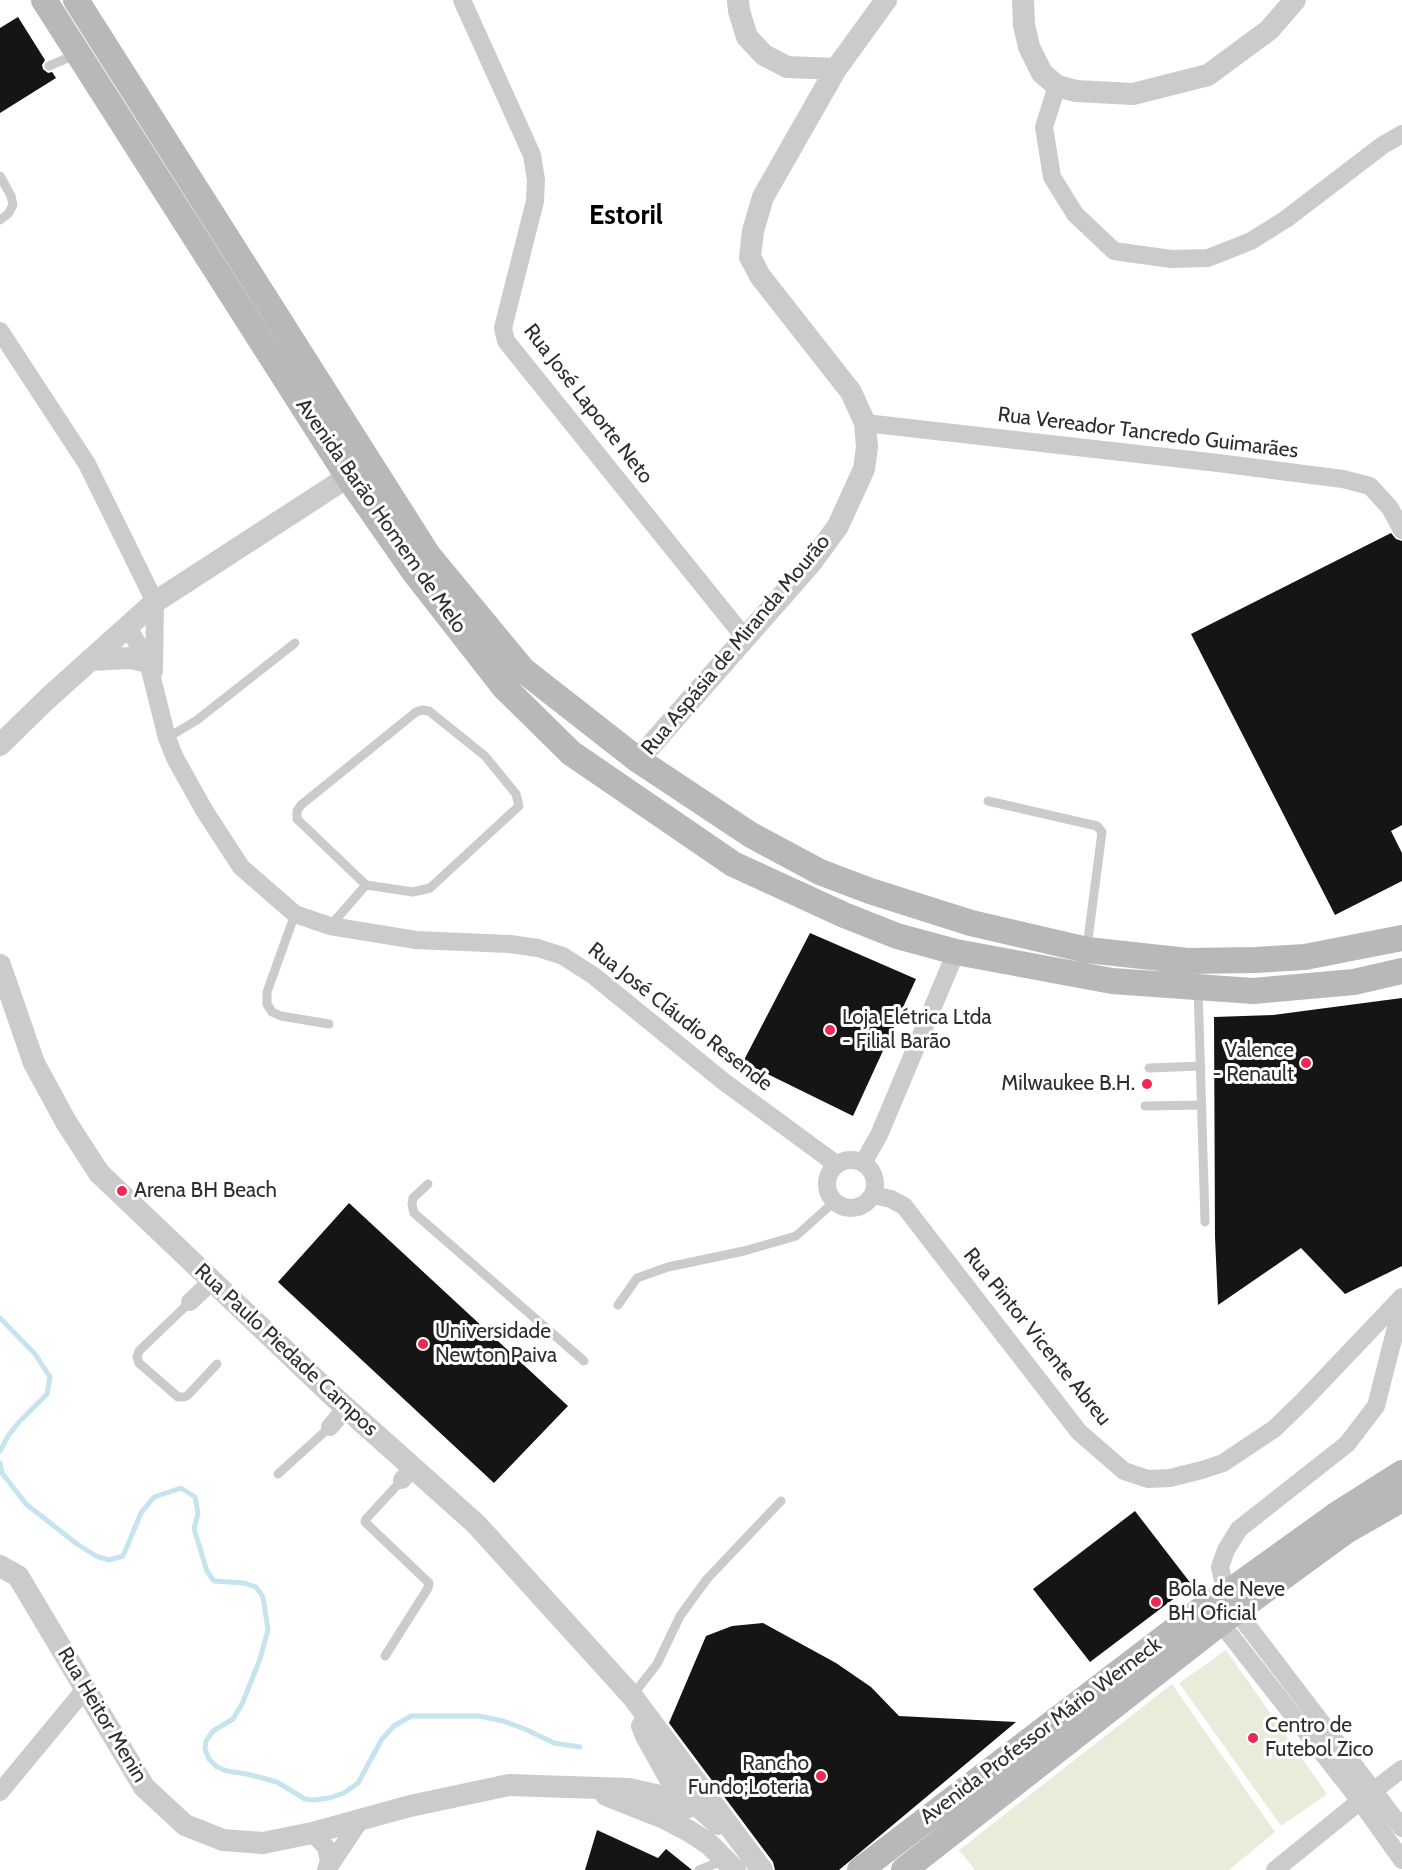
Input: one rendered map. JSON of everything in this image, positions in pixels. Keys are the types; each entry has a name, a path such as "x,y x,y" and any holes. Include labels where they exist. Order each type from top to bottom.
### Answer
{"main road":[{"name":"Avenida Barão Homem de Melo","path":"76,0 359,470 415,573 504,687 571,753 734,864 844,915 897,936 956,952 1112,981 1253,991 1354,982 1402,971"},
{"name":"Avenida Barão Homem de Melo","path":"41,2 359,470 523,670 638,760 751,835 820,872 917,907 971,923 1087,950 1188,961 1305,957 1399,942"},
{"path":"571,753 600,769 622,766 638,760"},
{"path":"956,952 1014,932"},
{"name":"Avenida Professor Mário Werneck","path":"904,1870 1336,1515 1402,1473"},
{"name":"Avenida Professor Mário Werneck","path":"860,1870 1222,1608 1402,1499"}],"street":[{"name":"Rua José Laporte Neto","path":"462,0 523,133 532,155 536,180 535,201 503,328 506,341 745,638"},
{"path":"738,0 738,11 747,37 765,55 795,73 816,104"},
{"name":"Rua Aspásia de Miranda Mourão","path":"638,760 811,563 838,526 864,470 867,447 865,423 851,392 760,276 750,257 753,231 763,197 836,69 886,0"},
{"path":"1023,0 1024,25 1029,47 1042,73 1057,86 1076,91 1133,94 1208,75 1269,30 1295,0"},
{"path":"787,67 836,69"},
{"path":"1057,86 1044,127 1052,177 1075,214 1114,250 1160,257 1208,258 1251,241 1286,219 1383,145 1402,134"},
{"name":"Rua José Cláudio Resende","path":"0,331 87,464 155,602 151,672"},
{"name":"Rua Vereador Tancredo Guimarães","path":"865,423 1343,479 1370,486 1389,508 1402,530"},
{"path":"0,745 47,699 155,602 359,470"},
{"name":"Rua José Cláudio Resende","path":"128,627 151,672 167,738 175,758 204,810 241,867 295,914 330,926 416,940 510,944 538,948 563,956 594,976 723,1081 836,1164"},
{"path":"90,660 131,658 151,672"},
{"path":"863,1163 879,1135 956,952"},
{"name":"Rua Paulo Piedade Campos","path":"0,965 34,1063 66,1122 99,1173 346,1408 407,1474 476,1524 632,1696 762,1870"},
{"path":"845,1160 863,1163 872,1172 874,1178 873,1195 864,1205 856,1208 848,1209 834,1202 829,1196 826,1180 836,1164 845,1160"},
{"name":"Rua Pintor Vicente Abreu","path":"873,1195 891,1199 904,1206 1078,1432 1124,1471 1148,1479 1170,1478 1223,1463 1274,1429 1402,1297"},
{"path":"190,1302 212,1281"},
{"path":"1402,1304 1376,1406 1347,1444 1239,1529 1226,1550 1220,1567 1222,1608 1402,1860"},
{"path":"330,1427 346,1408"},
{"name":"Rua Heitor Menin","path":"6,1574 86,1688 144,1787 185,1825 223,1840 263,1844 410,1806 509,1785 629,1789 682,1801 700,1808 747,1848"},
{"path":"1222,1608 1374,1789 1402,1828"},
{"path":"0,1792 86,1688"},
{"name":"Rua Paulo Piedade Campos","path":"632,1696 646,1736 682,1801 723,1858"},
{"path":"629,1789 647,1774 649,1766 646,1736"},
{"path":"1275,1870 1402,1769"},
{"name":"Rua Heitor Menin","path":"588,1787 689,1830 723,1858"},
{"path":"327,1870 361,1819"},
{"path":"312,1833 326,1848 329,1861 327,1870"}],"lane":[{"path":"49,66 78,54"},
{"path":"0,176 11,196 13,205 8,214 0,220"},
{"path":"167,738 197,720 295,643"},
{"path":"429,711 484,756 516,794 519,806 430,888 413,892 366,885 297,819 297,811 301,805 416,712 429,711"},
{"path":"988,801 1097,826 1102,832 1087,950"},
{"path":"330,926 366,885"},
{"path":"295,914 267,992 267,1004 272,1012 281,1016 329,1024"},
{"path":"1198,987 1205,1222"},
{"path":"1149,1068 1201,1066"},
{"path":"1145,1106 1202,1105"},
{"path":"428,1184 413,1197 414,1213 584,1361"},
{"path":"618,1305 637,1278 668,1267 744,1251 796,1236 834,1202"},
{"path":"190,1302 139,1351 136,1357 139,1363 178,1397 184,1397 218,1364"},
{"path":"278,1474 330,1427"},
{"path":"385,1656 429,1583 365,1522 407,1474"},
{"path":"632,1696 657,1664 680,1616 707,1579 781,1501"},
{"path":"699,1870 723,1858"}],"green space":[{"name":"Centro de Futebol Zico","path":"1226,1650 1327,1794 1281,1826 1179,1683"},
{"path":"1172,1684 1275,1832 1229,1870 975,1870 959,1850"}],"building":[{"path":"18,17 45,60 42,65 43,69 48,73 52,72 56,78 0,113 0,28"},
{"path":"1391,533 1396,539 1402,541 1402,825 1391,831 1402,853 1402,881 1335,915 1191,634"},
{"path":"810,933 916,979 853,1116 743,1062"},
{"path":"1402,998 1402,1266 1345,1294 1301,1248 1218,1305 1215,1237 1214,1017 1273,1015"},
{"name":"Universidade Newton Paiva","path":"349,1203 568,1406 494,1483 278,1282"},
{"path":"1135,1511 1192,1585 1090,1662 1033,1589"},
{"path":"763,1623 836,1663 871,1687 899,1716 1016,1722 839,1870 775,1870 773,1862 669,1723 706,1636 732,1626"},
{"path":"597,1830 658,1858 666,1849 692,1870 585,1870"}],"waterway":[{"path":"0,1318 35,1354 50,1377 47,1394 19,1422 0,1451"},
{"path":"0,1463 2,1473 26,1504 77,1544 96,1556 109,1560 123,1556 141,1513 154,1497 181,1488 195,1497 198,1513 194,1529 207,1571 214,1581 244,1583 256,1587 263,1597 268,1630 260,1659 242,1704 233,1719 213,1731 206,1741 205,1749 209,1759 217,1767 277,1782 305,1799 329,1798 344,1793 358,1783 382,1739 394,1726 411,1716 479,1716 503,1721 554,1743 580,1747"}],"place":[{"name":"Loja Elétrica Ltda - Filial Barão","path":"830,1030"},
{"name":"Valence - Renault","path":"1306,1063"},
{"name":"Milwaukee B.H.","path":"1147,1084"},
{"name":"Arena BH Beach","path":"122,1191"},
{"name":"Universidade Newton Paiva","path":"423,1344"},
{"name":"Bola de Neve BH Oficial","path":"1156,1602"},
{"name":"Centro de Futebol Zico","path":"1253,1738"},
{"name":"Rancho Fundo;Loteria","path":"821,1776"}],"district":[{"name":"Estoril","path":"626,216"}]}
